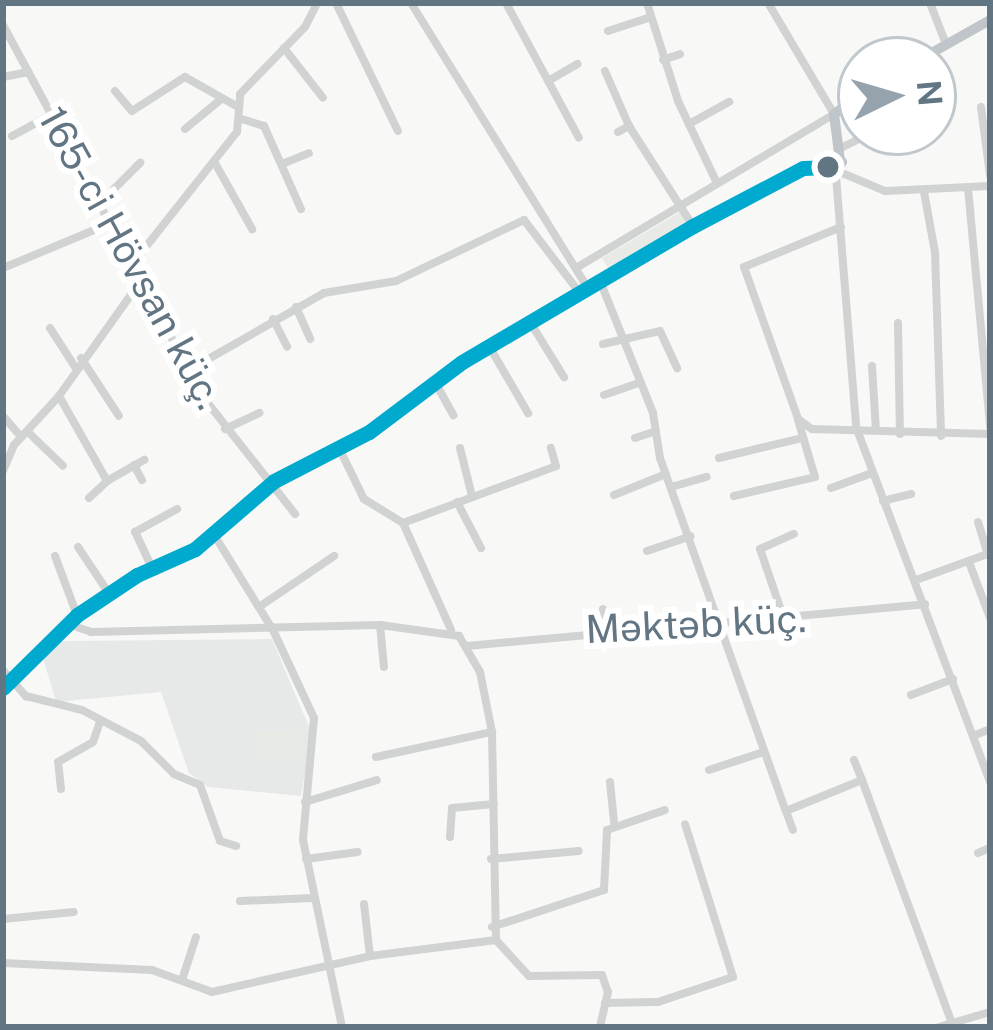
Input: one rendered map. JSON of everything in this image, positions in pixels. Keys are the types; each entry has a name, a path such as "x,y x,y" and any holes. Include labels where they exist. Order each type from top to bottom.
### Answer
{"street":[{"path":"134,262 215,163 242,119 240,94 284,48 317,3"},
{"path":"336,3 398,130"},
{"path":"411,3 576,268 583,290"},
{"path":"521,3 508,6 579,138"},
{"path":"647,3 663,61 717,183"},
{"path":"768,3 837,122"},
{"path":"930,3 943,36"},
{"path":"608,32 651,17"},
{"path":"957,38 990,20"},
{"name":"165-ci Hövsan küç.","path":"3,25 189,370 225,428 274,481 295,514"},
{"path":"284,48 323,98"},
{"path":"663,61 680,54"},
{"path":"548,81 578,64"},
{"path":"3,77 29,71"},
{"path":"605,71 629,126 693,226"},
{"path":"115,91 133,111 185,76 239,107"},
{"path":"185,129 220,100"},
{"path":"689,124 729,102"},
{"path":"981,107 990,176"},
{"path":"576,268 835,114"},
{"path":"12,136 51,115"},
{"path":"242,119 262,124 301,209"},
{"path":"618,131 629,126"},
{"path":"282,164 308,153"},
{"path":"841,156 837,169 856,427 990,781"},
{"path":"100,203 140,163"},
{"path":"215,163 252,229"},
{"path":"236,846 220,841 200,785 174,774 141,741 38,701 5,680 108,592 213,533 274,481 340,448 435,381 599,280 803,168 837,169 868,188 924,192 990,186"},
{"path":"798,418 812,429 856,427 941,436 990,431 968,188"},
{"path":"924,192 935,252 941,436"},
{"path":"189,370 296,307 339,289 396,281 524,220 583,290"},
{"path":"3,268 111,223"},
{"path":"734,496 815,477 744,267 841,227"},
{"path":"3,471 142,279"},
{"path":"599,280 641,382 666,474 793,830"},
{"path":"296,307 310,339"},
{"path":"273,319 287,347"},
{"path":"530,322 564,377"},
{"path":"898,323 899,434"},
{"path":"50,328 119,416"},
{"path":"603,344 623,336 663,332 677,368"},
{"path":"489,346 528,412"},
{"path":"872,366 876,431"},
{"path":"435,381 452,415"},
{"path":"604,395 641,382"},
{"path":"59,396 107,481"},
{"path":"225,428 260,413"},
{"path":"3,416 63,466"},
{"path":"635,438 654,432"},
{"path":"719,458 802,438"},
{"path":"340,448 364,500 403,523 451,630 467,646 492,732 492,927 496,940 529,976 598,972 608,985 600,1027"},
{"path":"460,448 472,496"},
{"path":"403,523 556,466 551,448"},
{"path":"88,498 139,462 142,480"},
{"path":"831,488 872,473"},
{"path":"614,495 666,474"},
{"path":"671,487 707,477"},
{"path":"883,501 911,494"},
{"path":"458,502 481,548"},
{"path":"152,568 135,532 177,509"},
{"path":"916,580 989,554 978,522"},
{"path":"213,533 274,630 314,718 305,802 306,860 342,1027"},
{"path":"784,620 760,549 794,534"},
{"path":"647,550 691,536"},
{"path":"78,547 108,592"},
{"path":"55,556 72,619 91,632 380,626 451,630"},
{"path":"259,607 334,556"},
{"path":"969,562 990,619"},
{"name":"Məktəb küç.","path":"467,646 609,628 784,620 925,604"},
{"path":"603,609 609,628"},
{"path":"380,626 384,667"},
{"path":"911,695 953,679"},
{"path":"61,789 58,761 93,742 100,722"},
{"path":"974,736 990,729"},
{"path":"376,757 492,732"},
{"path":"709,770 763,752"},
{"path":"854,760 952,1023"},
{"path":"305,802 377,780"},
{"path":"786,811 862,780"},
{"path":"610,782 614,822"},
{"path":"450,837 452,808 494,804"},
{"path":"492,927 604,890 604,833 614,822 665,810"},
{"path":"605,1003 658,1002 733,977 686,824"},
{"path":"978,853 990,848"},
{"path":"491,860 579,851"},
{"path":"306,860 358,852"},
{"path":"240,901 313,898"},
{"path":"364,904 370,956"},
{"path":"3,919 74,912"},
{"path":"182,980 196,937"},
{"path":"3,963 152,970 212,992 370,956 496,940"},
{"path":"939,1027 990,1012"}],"shaded area":[{"path":"680,212 686,224 609,270 602,258"},
{"path":"272,639 312,734 301,796 208,787 189,773 161,692 56,702 43,658 62,641"},
{"path":"255,731 302,731 302,758 256,758"}],"transit line":[{"path":"3,688 77,615 137,575 195,549 274,481 369,432 462,362 693,226 803,168 828,167"}]}
